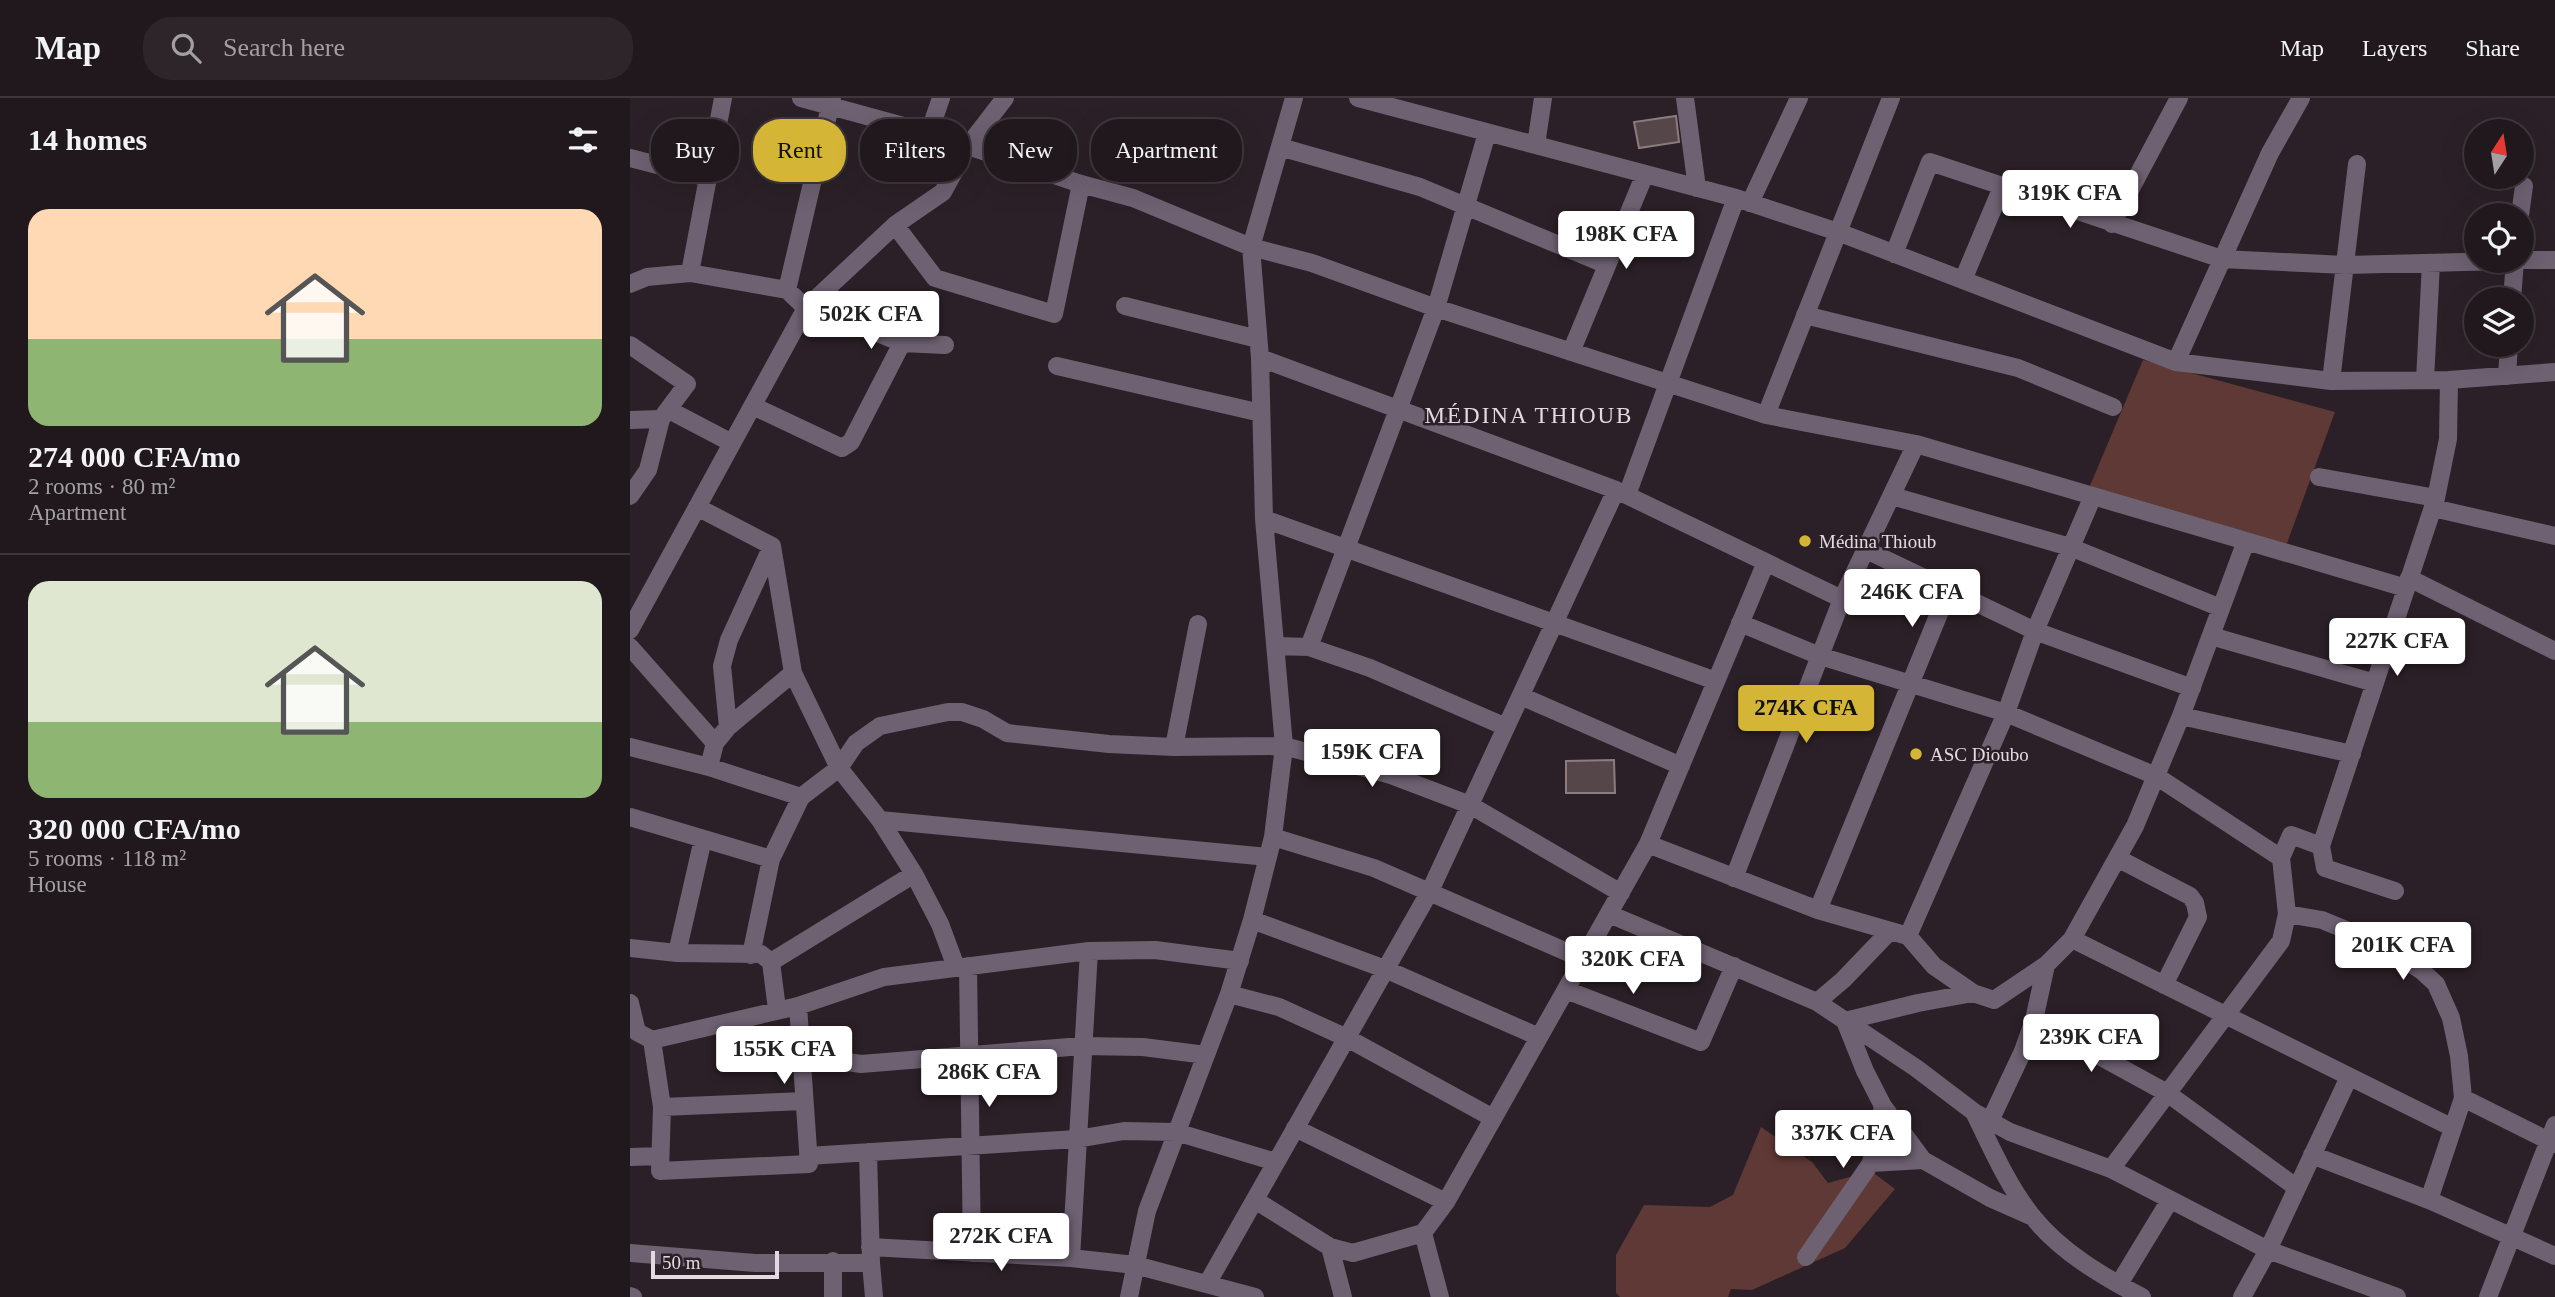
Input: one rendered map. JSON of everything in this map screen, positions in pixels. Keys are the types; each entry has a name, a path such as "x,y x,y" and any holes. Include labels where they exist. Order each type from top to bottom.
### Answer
{"street":[{"path":"719,119 723,98"},
{"path":"801,98 832,101 887,119"},
{"path":"934,119 941,98"},
{"path":"970,143 1005,98"},
{"path":"1129,1297 1147,1211 1229,994 1252,920 1273,837 1284,746 1264,519 1260,358 1251,247 1294,98"},
{"path":"1358,98 1743,201 1838,232 2176,362 2331,381 2449,380 2555,372"},
{"path":"1536,145 1544,98"},
{"path":"1685,98 1697,188"},
{"path":"1213,1289 1255,1200 1430,891 1555,623 1622,492 1743,201 1798,98"},
{"path":"1766,415 1891,98"},
{"path":"2112,224 2179,98"},
{"path":"2176,362 2270,153 2301,98"},
{"path":"787,290 832,101"},
{"path":"1309,647 1436,308 1487,133"},
{"path":"970,147 1081,184 1133,198 1251,247 1312,263 1436,308 1766,415 1916,444 2246,541 2408,583 2555,651"},
{"path":"1280,147 1420,187 1607,265"},
{"path":"630,158 651,163"},
{"path":"1894,254 1930,162 2222,259 2345,265 2464,262"},
{"path":"2331,381 2357,163"},
{"path":"1571,352 1645,174"},
{"path":"690,273 707,182"},
{"path":"630,631 810,305 895,225 943,192 948,182"},
{"path":"895,225 935,278 1054,314 1081,184"},
{"path":"1963,280 2002,187"},
{"path":"2534,260 2555,260"},
{"path":"2425,380 2431,263"},
{"path":"636,277 690,273 787,290 810,305 902,343 945,345"},
{"path":"1125,306 1258,339"},
{"path":"1805,315 2018,368 2113,407"},
{"path":"752,406 842,447 850,442 902,343"},
{"path":"630,345 687,384 665,414 648,470 630,496"},
{"path":"2507,376 2509,357"},
{"path":"1260,358 1622,492 1843,598"},
{"path":"1057,366 1261,413"},
{"path":"2395,891 2325,868 2321,846 2434,503 2448,439 2449,380"},
{"path":"630,420 665,414 732,443"},
{"path":"1734,878 1843,598 1916,444"},
{"path":"2319,477 2434,503 2555,536"},
{"path":"1892,496 2070,547 2221,608"},
{"path":"1908,936 2006,713 2035,631 2093,496"},
{"path":"697,507 772,546"},
{"path":"1264,519 1716,681"},
{"path":"1648,844 1818,910 1908,936 1934,966 1973,993 1994,1000 2046,965 2072,939 2117,858 2135,825 2181,716 2246,541"},
{"path":"772,546 793,673 839,768 880,820 914,874 962,967 970,1055 972,1253"},
{"path":"728,727 722,666 729,640 772,546"},
{"path":"1866,550 2035,631 2192,688"},
{"path":"1255,1200 1330,1247 1353,1253 1423,1233 1446,1202 1648,844 1766,562"},
{"path":"1818,910 1949,589"},
{"path":"1740,623 1820,656 2006,713 2156,776 2281,858"},
{"path":"1174,747 1198,624"},
{"path":"2211,636 2375,683"},
{"path":"1276,646 1309,647 1370,668 1506,727"},
{"path":"630,647 715,743"},
{"path":"709,767 715,743 728,727 793,673"},
{"path":"1521,696 1681,766"},
{"path":"751,955 771,859 801,797 839,768 856,743 880,726 948,712 962,712 983,719 1007,733 1109,744 1174,747 1284,746 1391,775 1470,805 1621,892"},
{"path":"2181,716 2352,754"},
{"path":"630,747 709,767 801,797"},
{"path":"630,817 771,859"},
{"path":"880,820 1268,857"},
{"path":"2111,1169 2281,941 2287,914 2281,858 2291,835 2321,846"},
{"path":"1273,837 1374,868 1583,959"},
{"path":"677,953 703,839"},
{"path":"2117,858 2190,896 2195,903 2198,917 2164,985"},
{"path":"771,962 914,874"},
{"path":"1609,914 1817,1002 1982,1116 2010,1132 2111,1169 2268,1250 2397,1297"},
{"path":"2287,914 2322,920 2378,943 2422,971 2436,984 2451,1018 2459,1056 2463,1098 2429,1200"},
{"path":"1252,920 1385,970 1539,1037"},
{"path":"1817,1002 1843,980 1890,931"},
{"path":"2072,939 2452,1128"},
{"path":"630,948 677,953 761,954 771,962 777,1009"},
{"path":"630,1003 638,1032 652,1040 798,1006 884,977 1089,951 1155,950 1240,961"},
{"path":"1071,1258 1089,951"},
{"path":"1982,1116 2023,1051 2034,1020 2046,965"},
{"path":"1566,990 1692,1041 1701,1042 1734,967"},
{"path":"1845,1021 1973,993"},
{"path":"1229,994 1279,1007 1347,1038 1493,1118"},
{"path":"652,1040 662,1107 660,1171 808,1164 798,1006"},
{"path":"2034,1020 2167,1093 2297,1188"},
{"path":"1845,1021 1883,1106 1923,1160 1990,1198 2033,1217"},
{"path":"801,1055 861,1064 1082,1046 1143,1048 1206,1055"},
{"path":"2242,1297 2268,1250 2349,1077"},
{"path":"2463,1098 2553,1137 2488,1297"},
{"path":"662,1107 804,1101"},
{"path":"1806,1257 1871,1163 1883,1106"},
{"path":"1982,1116 2001,1167 2033,1217 2076,1258 2141,1297"},
{"path":"1296,1128 1446,1202"},
{"path":"808,1156 1076,1139 1124,1131 1176,1132 1276,1162"},
{"path":"868,1152 874,1297"},
{"path":"2312,1155 2429,1200 2555,1256"},
{"path":"630,1157 660,1156"},
{"path":"1871,1163 1923,1160"},
{"path":"2119,1284 2170,1200"},
{"path":"1423,1233 1440,1297"},
{"path":"1330,1247 1343,1297"},
{"path":"630,1253 755,1263 833,1261 871,1255 972,1253 1071,1258 1135,1265 1213,1289 1255,1297"},
{"path":"833,1261 834,1297"}],"shaded area":[{"path":"2143,360 2335,412 2286,546 2089,488"},
{"path":"1761,1127 1812,1162 1828,1183 1871,1171 1895,1189 1845,1248 1752,1290 1731,1289 1728,1297 1620,1297 1616,1293 1616,1255 1644,1205 1710,1207 1733,1195"}],"building":[{"path":"1676,116 1679,142 1639,148 1634,122"},
{"path":"1614,760 1615,793 1566,793 1566,761"}],"place":[{"name":"Médina Thioub","path":"1805,541"},
{"name":"ASC Dioubo","path":"1916,754"}],"district":[{"name":"MÉDINA THIOUB","path":"1529,415"}]}
